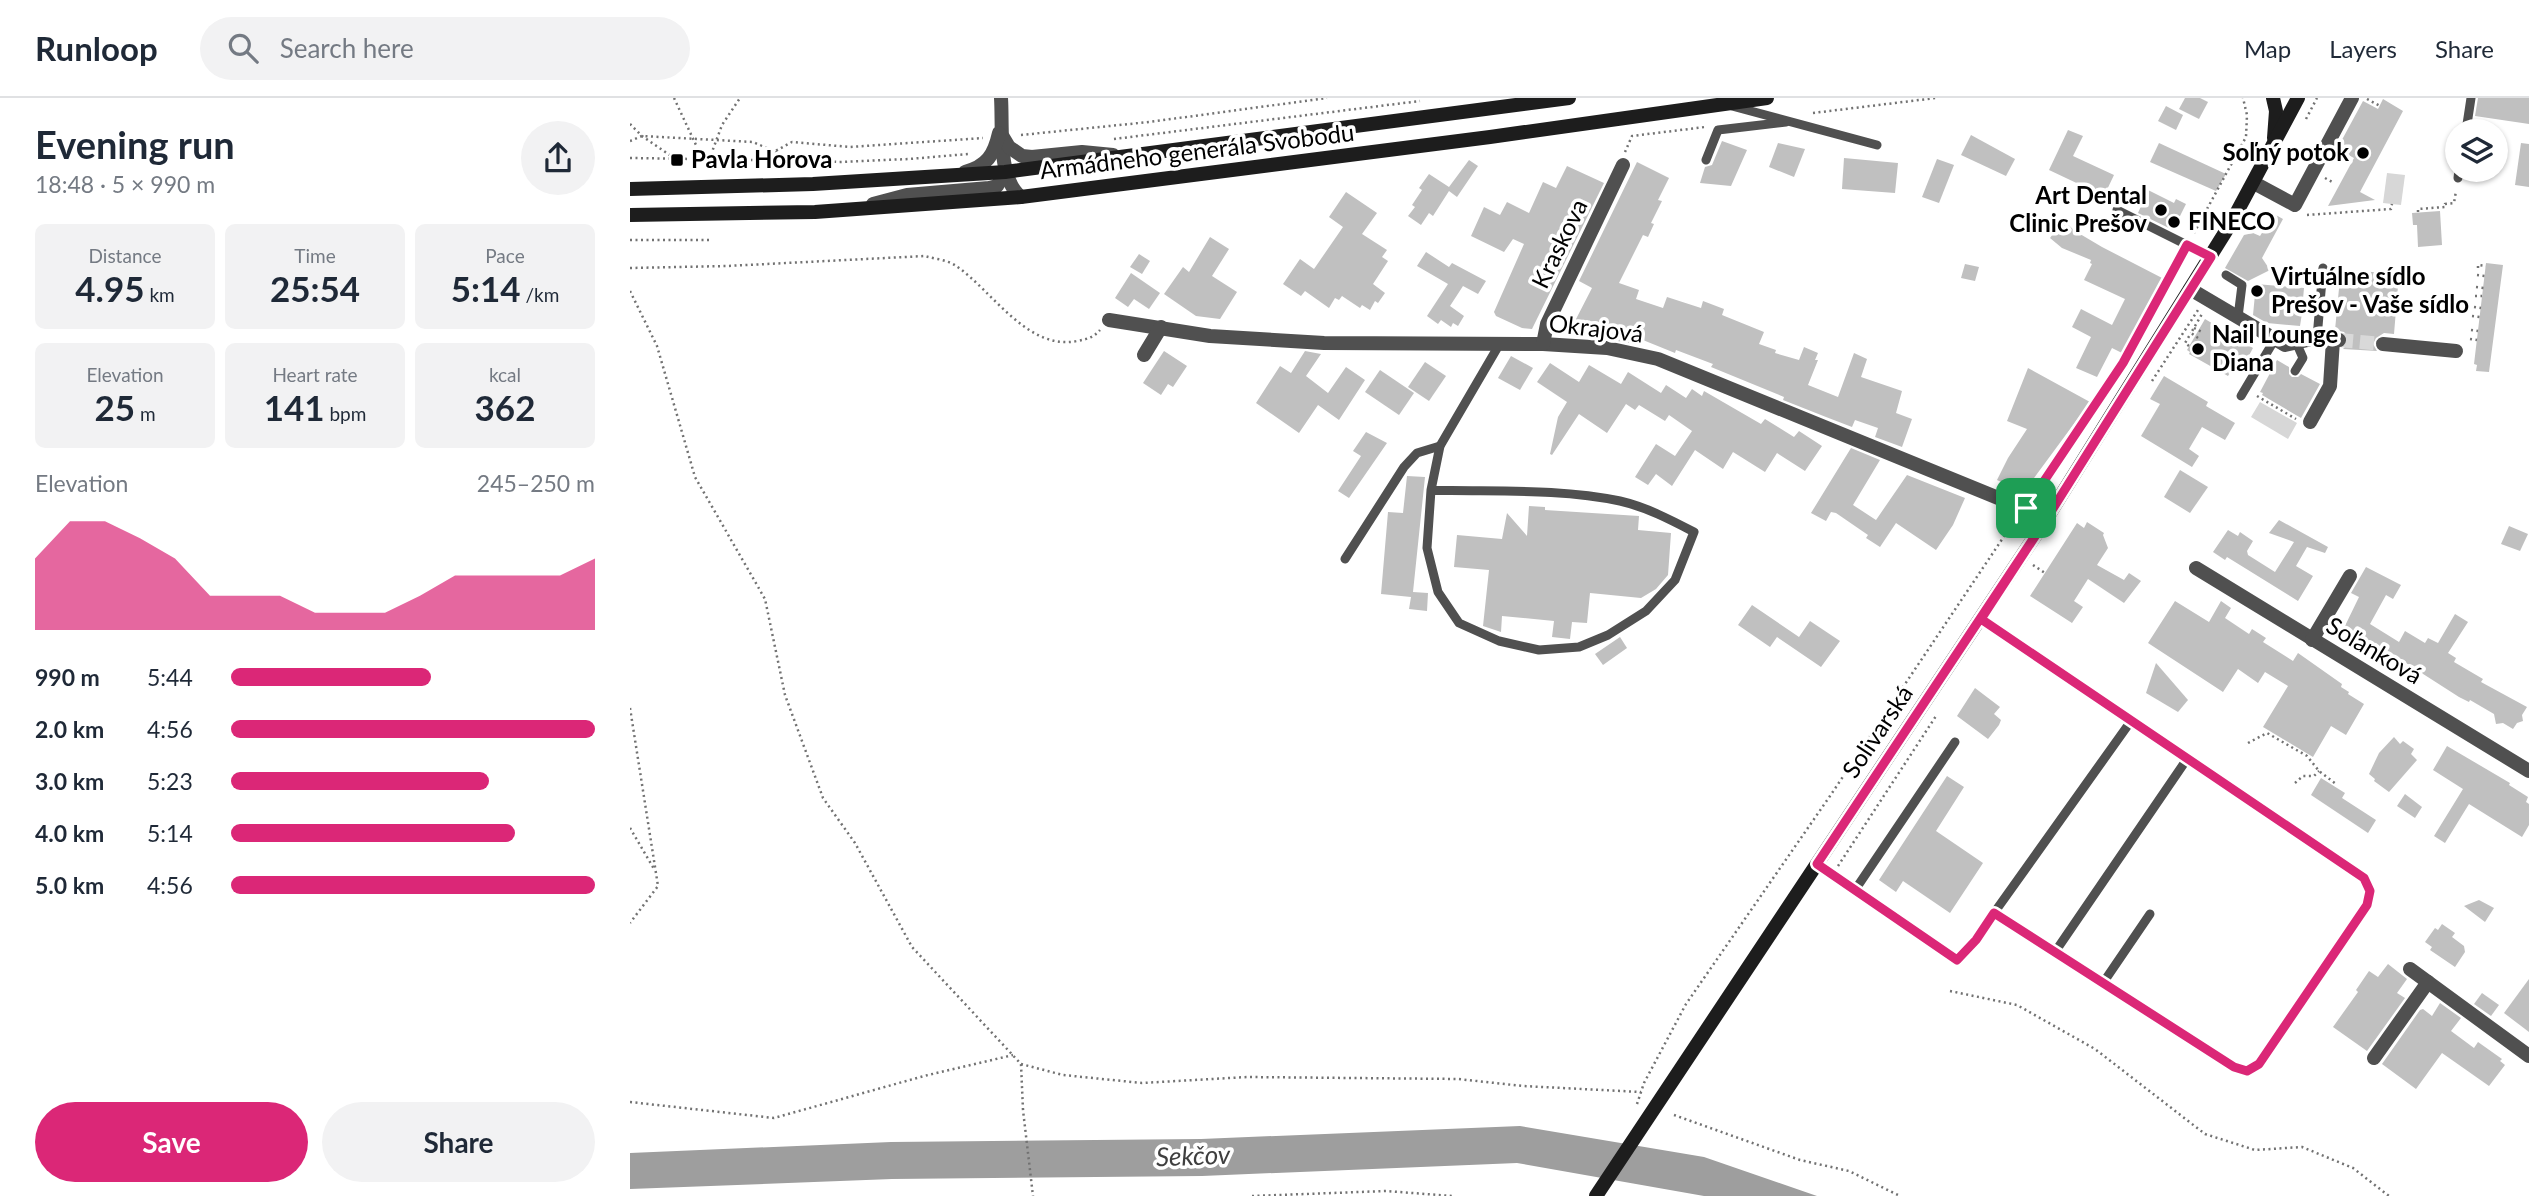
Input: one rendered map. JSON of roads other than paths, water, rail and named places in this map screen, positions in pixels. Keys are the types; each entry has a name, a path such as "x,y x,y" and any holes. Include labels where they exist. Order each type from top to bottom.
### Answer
{"street":[{"path":"956,175 977,169 989,161 998,142 1002,118 1001,98"},
{"name":"Armádneho generála Svobodu","path":"630,189 813,184 1005,172 1569,98"},
{"name":"Armádneho generála Svobodu","path":"630,215 815,212 1021,197 1490,137 1767,98"},
{"path":"2273,98 2276,111 2274,143"},
{"name":"Solivarská","path":"1596,1196 1643,1111 1817,864 2047,518 2211,257 2254,183 2298,98"},
{"path":"2254,183 2295,205 2352,98"},
{"path":"998,142 1022,156 1082,152 1128,156"},
{"path":"998,142 1011,187 1021,197"},
{"name":"Kraskova","path":"1543,344 1547,324 1623,164"},
{"path":"850,209 907,195 989,188 996,186 1005,172"},
{"path":"2190,289 2285,345 2317,338 2336,340 2330,386 2304,421"},
{"name":"Okrajová","path":"1110,320 1210,336 1324,343 1543,344 1606,348 1658,359 2047,518"},
{"path":"1144,355 1161,327"},
{"path":"2383,344 2456,351"},
{"name":"Soľanková","path":"2196,568 2529,771"},
{"path":"2312,640 2350,576"},
{"path":"2410,969 2529,1056"},
{"path":"2374,1058 2428,982"}],"lane":[{"path":"2468,119 2471,98"},
{"path":"1724,104 1877,145"},
{"path":"1706,160 1718,130 1792,122"},
{"path":"2117,210 2211,257"},
{"path":"2317,338 2323,268"},
{"path":"2226,275 2242,285 2238,317"},
{"path":"2302,306 2320,308"},
{"path":"2246,394 2275,339"},
{"path":"2295,371 2303,358 2296,342"},
{"path":"1431,490 1575,495 1621,502 1668,518 1695,532 1675,580 1646,611 1608,635 1579,648 1539,650 1499,641 1459,623 1438,592 1427,548 1431,490 1440,446 1499,345"},
{"path":"1345,559 1404,467 1417,453 1440,446"},
{"path":"1981,619 2364,878 2370,891 2367,905 2259,1064 2247,1071 2234,1067 1994,913"},
{"path":"1817,864 1957,960 1976,940 2130,721"},
{"path":"1855,890 1955,742"},
{"path":"2055,952 2187,760"},
{"path":"2104,983 2150,914"}],"water":[{"name":"Sekčov","path":"1520,1126 1704,1157 1817,1196 1704,1196 1517,1163 1202,1176 892,1179 630,1189 630,1153 891,1142 1201,1139"}],"tunnel":[{"path":"2339,340 2383,344"}],"place":[{"name":"Soľný potok","path":"2363,153"},
{"name":"Pavla Horova","path":"677,160"},
{"name":"Art Dental Clinic Prešov","path":"2161,210"},
{"name":"FINECO","path":"2174,222"},
{"name":"Virtuálne sídlo Prešov - Vaše sídlo","path":"2257,291"},
{"name":"Nail Lounge Diana","path":"2198,349"}]}
